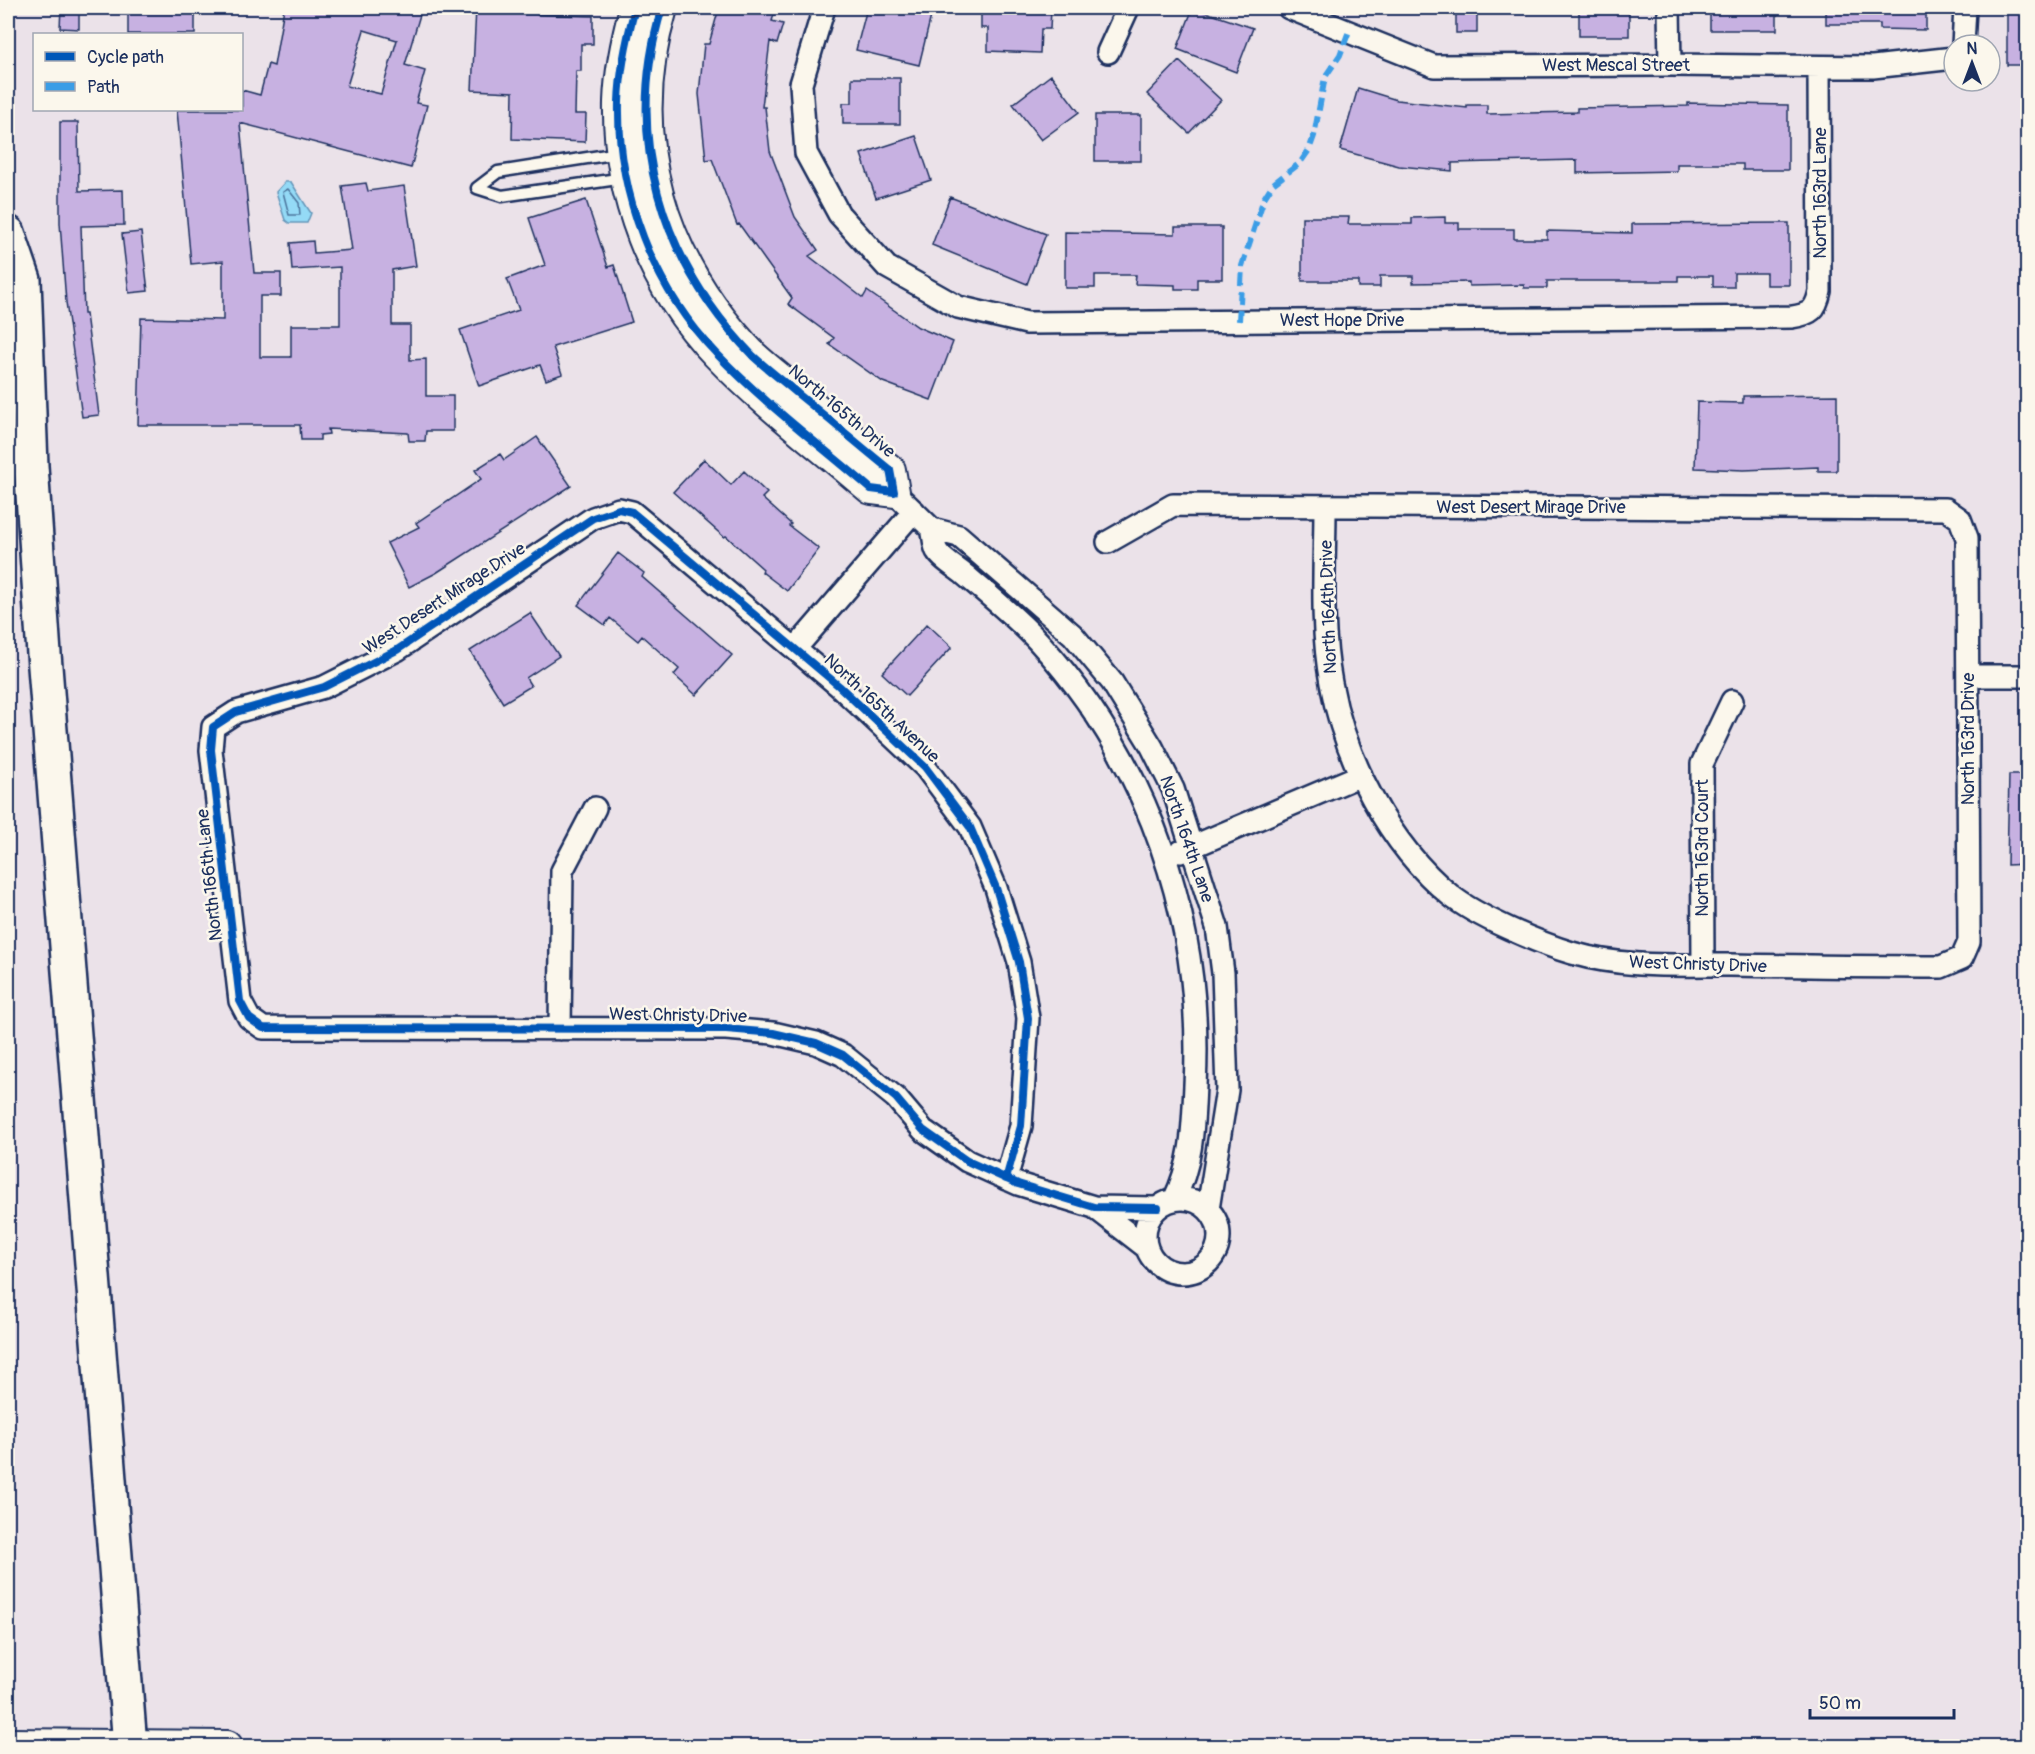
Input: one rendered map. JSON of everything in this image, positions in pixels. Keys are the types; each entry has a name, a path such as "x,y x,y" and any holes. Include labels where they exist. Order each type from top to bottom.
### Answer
{"highway":[{"path":"8,233 24,280 43,642 130,1745"}],"street":[{"path":"635,8 621,74 619,102 625,165 648,249 673,297 703,338 725,362 871,489 904,502 795,649"},
{"name":"North 165th Drive","path":"662,8 649,58 647,117 654,185 670,235 704,298 728,328 754,357 890,470 904,502"},
{"name":"West Hope Drive","path":"824,8 801,84 806,153 839,214 887,267 958,307 1027,323 1792,317 1808,315"},
{"path":"1108,52 1128,8"},
{"name":"West Mescal Street","path":"1289,8 1331,15 1434,66 1670,64 1873,67 1942,59"},
{"path":"1670,8 1670,64"},
{"path":"1964,33 1965,8"},
{"name":"North 163rd Lane","path":"1808,315 1817,306 1820,291 1819,67"},
{"name":"North 164th Lane","path":"904,502 933,529 959,536 1035,600 1072,635 1112,682 1152,747 1173,789 1216,927 1223,973 1227,1039 1227,1090 1208,1209 1217,1225 1219,1243 1215,1254 1198,1270 1173,1272 1161,1267 1146,1248 1147,1223 1166,1204 1186,1174 1190,1150 1197,1046 1195,998 1188,944 1165,859 1138,786 1105,728 1076,685 1038,641 937,551 933,529"},
{"name":"West Desert Mirage Drive","path":"1108,542 1173,505 1946,509 1960,519"},
{"name":"North 164th Drive","path":"1325,506 1326,628 1331,682 1343,732 1361,775"},
{"name":"North 165th Avenue","path":"619,509 632,512 839,686 925,767 970,827 996,888 1019,962 1028,1018 1021,1126 1006,1179"},
{"name":"West Desert Mirage Drive","path":"213,727 236,712 324,687 397,650 593,518 619,509"},
{"name":"North 163rd Drive","path":"1960,519 1967,538 1968,676 1969,942 1962,958"},
{"path":"1968,676 2028,676"},
{"name":"North 163rd Court","path":"1703,965 1702,764 1732,701"},
{"name":"North 166th Lane","path":"213,727 211,750 232,950 240,1002 249,1018"},
{"path":"1165,859 1361,775"},
{"name":"West Christy Drive","path":"1361,775 1370,794 1403,845 1451,896 1508,928 1583,955 1634,964 1941,968 1962,958"},
{"path":"560,1029 562,871 595,808"},
{"name":"West Christy Drive","path":"249,1018 263,1028 726,1029 773,1033 816,1042 843,1055 896,1098 923,1130 967,1161 1006,1179 1094,1207"},
{"path":"1094,1207 1198,1202 1208,1209"},
{"path":"1094,1207 1146,1248"},
{"path":"8,1744 227,1746"}],"lane":[{"path":"625,165 502,196 477,188 498,172 625,165"}],"water":[{"path":"285,182 291,182 311,213 307,223 289,223 285,220 276,192"}],"building":[{"path":"61,8 79,8 79,29 60,28"},
{"path":"128,8 195,8 195,33 128,33"},
{"path":"284,8 422,8 405,65 425,71 416,103 427,105 411,168 240,123 254,273 281,273 281,296 260,296 260,357 291,357 291,325 340,325 340,267 292,270 290,243 313,241 314,253 352,250 342,186 366,183 368,191 404,186 416,266 392,270 392,325 410,325 410,360 426,359 426,396 453,396 453,431 426,431 425,441 409,441 408,433 328,429 329,434 320,435 320,440 301,440 300,425 138,425 141,318 223,320 223,261 191,264 177,111 243,111 243,90 260,95 268,64 274,66","holes":["364,30 397,40 381,94 347,86"]},
{"path":"476,8 494,8 494,13 593,16 593,44 581,44 581,71 576,71 575,114 586,114 585,142 512,139 513,92 472,90"},
{"path":"719,8 776,8 772,21 783,24 777,44 770,41 762,107 765,107 770,151 795,217 818,250 809,256 863,298 867,291 918,327 953,342 931,400 883,382 829,344 834,338 788,304 792,298 739,224 737,225 712,159 706,160 699,94 704,44 709,44"},
{"path":"867,8 933,8 919,65 856,50"},
{"path":"981,8 1051,8 1050,29 1041,29 1040,53 988,51 988,28 981,28"},
{"path":"1193,8 1253,28 1236,72 1177,49"},
{"path":"1456,8 1477,8 1477,33 1456,33"},
{"path":"1579,8 1629,8 1629,36 1579,36"},
{"path":"1777,8 1777,30 1710,30 1710,9"},
{"path":"1826,8 1926,8 1926,30 1880,29 1880,24 1826,24"},
{"path":"2007,8 2028,8 2028,65 2007,65"},
{"path":"1179,61 1221,100 1189,133 1147,94"},
{"path":"1051,75 1079,112 1041,140 1013,104"},
{"path":"852,78 900,78 900,124 843,124 843,103 852,103"},
{"path":"1358,88 1397,100 1467,108 1467,105 1487,105 1487,114 1577,112 1577,108 1688,106 1688,103 1788,105 1788,170 1743,170 1743,164 1677,164 1677,171 1577,173 1577,160 1452,163 1452,171 1399,166 1340,150"},
{"path":"1095,115 1141,115 1141,161 1095,161"},
{"path":"60,122 78,122 79,191 123,190 124,225 81,226 84,314 86,314 99,415 82,417 66,302 60,223"},
{"path":"916,136 931,180 876,198 861,154"},
{"path":"950,197 1046,234 1027,284 932,245"},
{"path":"586,200 608,267 614,265 632,322 553,347 562,374 546,380 540,365 479,386 460,330 519,310 507,279 545,265 529,218"},
{"path":"1302,217 1349,217 1348,224 1412,224 1412,218 1445,217 1445,223 1459,223 1459,229 1514,229 1514,239 1547,239 1547,231 1632,233 1632,224 1789,223 1789,285 1766,285 1766,273 1734,273 1734,287 1713,287 1713,276 1678,276 1678,281 1547,281 1547,288 1524,288 1524,285 1469,286 1469,282 1413,283 1413,276 1380,276 1380,287 1358,287 1358,281 1302,281"},
{"path":"1175,227 1222,227 1222,279 1197,279 1197,289 1175,289 1175,285 1135,284 1136,275 1095,275 1095,288 1065,288 1065,232 1175,234"},
{"path":"141,232 148,291 129,293 122,234"},
{"path":"1837,395 1837,471 1818,471 1818,467 1744,470 1695,468 1697,402 1743,403 1743,396"},
{"path":"537,437 571,486 436,573 409,587 387,543 419,527 416,523 481,479 475,470 500,454 504,460"},
{"path":"704,459 731,485 744,471 767,493 762,498 791,524 789,526 819,549 787,591 762,572 763,569 673,492"},
{"path":"618,553 644,573 642,577 732,655 696,695 674,675 679,669 642,636 638,641 610,618 605,625 578,605"},
{"path":"530,613 559,656 526,678 531,686 503,703 470,651"},
{"path":"927,624 952,647 907,696 882,673"},
{"path":"2009,775 2028,775 2028,864 2007,865"}],"marked path":[{"path":"1239,321 1242,266 1264,198 1273,184 1300,163 1309,150 1314,136 1325,77 1340,55 1349,31"}],"cycle path":[{"path":"635,8 621,78 620,136 624,170 632,204 657,269 674,300 694,328 735,372 871,489 894,492 890,470 753,356 721,319 694,279 673,238 658,194 649,149 647,103 651,56 662,8"},
{"path":"1006,1179 1021,1126 1028,1018 1019,962 996,888 970,827 925,767 839,686 632,512 619,509 593,518 397,650 324,687 236,712 213,727 211,750 240,1001 249,1018 263,1028 726,1029 773,1033 816,1043 843,1055 896,1098 923,1130 967,1161 1018,1184 1094,1207 1158,1208"}]}
